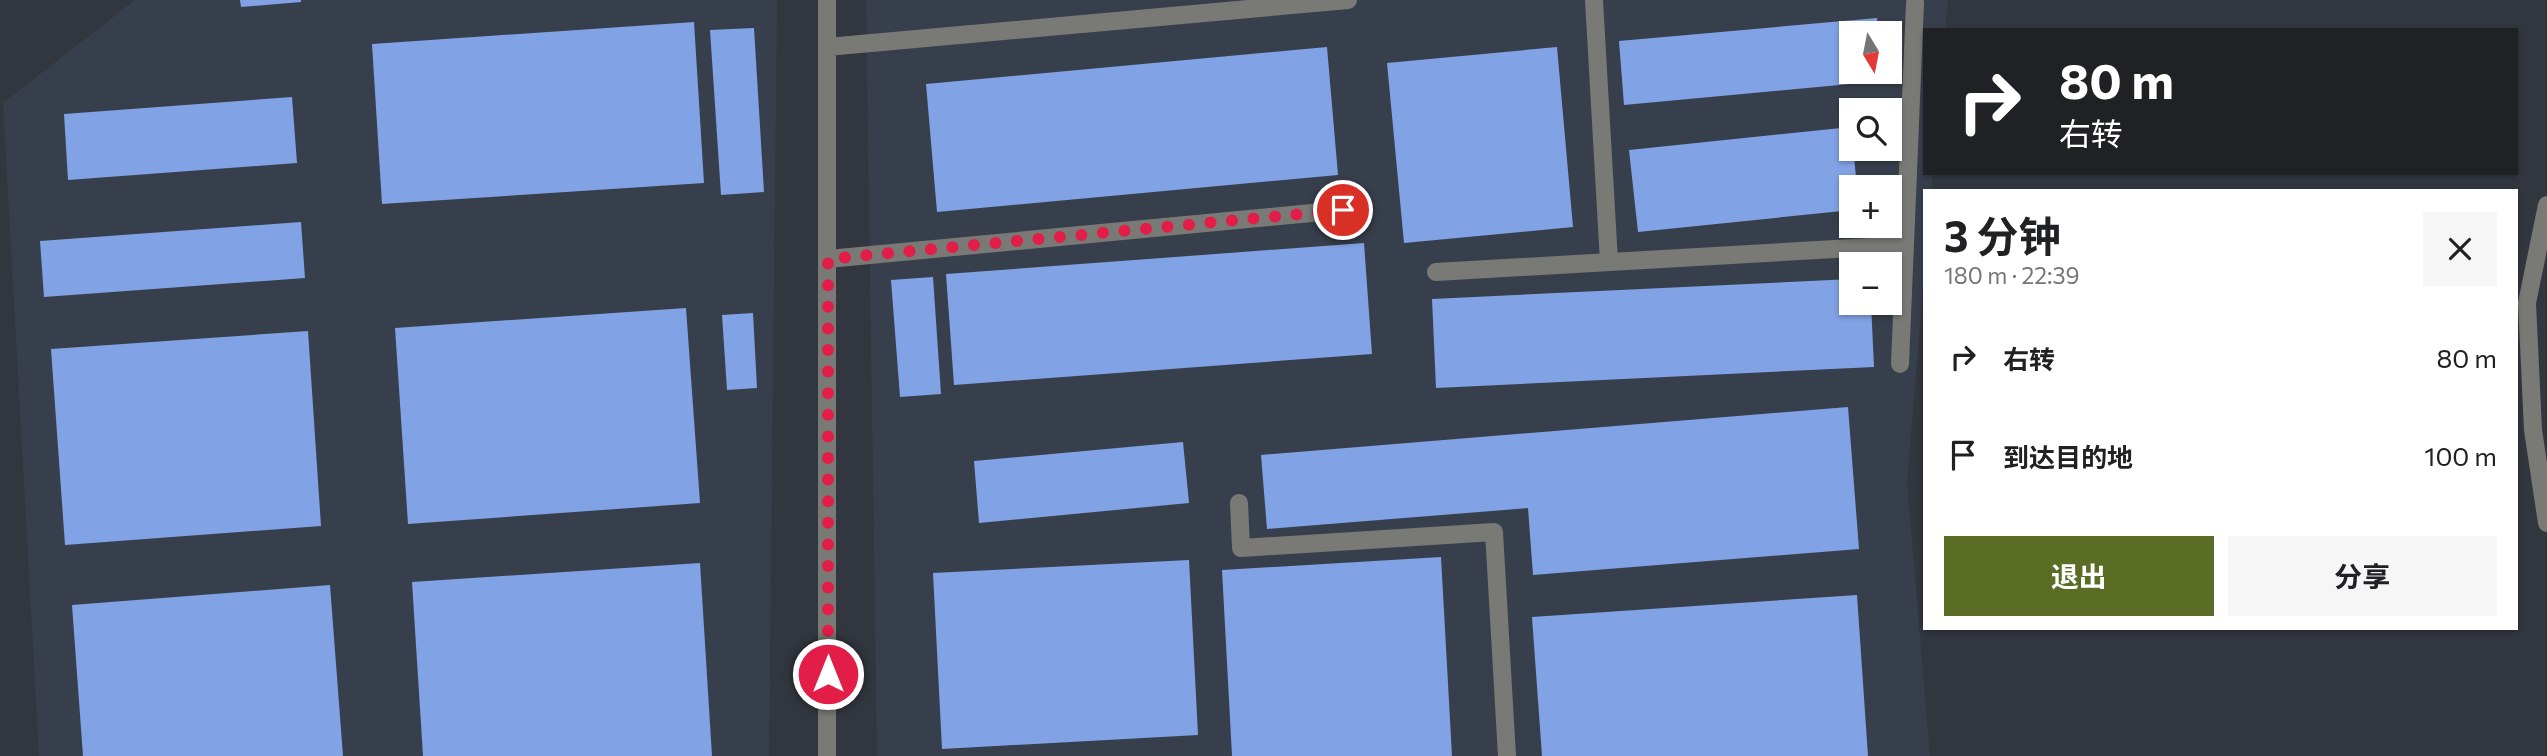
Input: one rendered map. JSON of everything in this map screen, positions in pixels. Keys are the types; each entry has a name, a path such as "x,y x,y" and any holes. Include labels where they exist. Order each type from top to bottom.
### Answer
{"street":[{"path":"827,0 827,756"},
{"path":"827,47 1348,0"},
{"path":"1594,0 1609,262"},
{"path":"1900,364 1915,3"},
{"path":"2547,205 2528,303 2533,430 2547,523"},
{"path":"828,259 1343,210"},
{"path":"1436,272 1905,245"},
{"path":"1239,503 1241,548 1494,532 1507,756"}],"shaded area":[{"path":"135,0 777,0 769,756 39,756 3,103"},
{"path":"866,0 1948,0 1945,28 1923,28 1923,175 1933,175 1931,189 1923,189 1923,290 1907,482 1930,756 877,756"}],"building":[{"path":"240,0 301,0 301,2 241,7"},
{"path":"1877,18 1877,21 1843,21"},
{"path":"1839,21 1839,84 1850,84 1624,105 1619,41"},
{"path":"694,22 704,183 382,204 372,44"},
{"path":"754,28 764,192 721,195 710,30"},
{"path":"1327,47 1338,175 937,212 926,84"},
{"path":"1557,47 1573,227 1404,243 1387,63"},
{"path":"292,97 297,163 68,180 64,114"},
{"path":"1839,128 1839,161 1854,161 1856,175 1839,175 1839,211 1638,232 1629,150"},
{"path":"301,222 305,278 44,297 40,241"},
{"path":"1364,243 1372,354 954,385 946,274"},
{"path":"933,277 941,394 900,397 891,280"},
{"path":"1839,280 1839,315 1872,315 1874,367 1436,388 1432,299"},
{"path":"686,308 700,503 408,524 395,328"},
{"path":"753,313 757,388 727,390 722,315"},
{"path":"308,331 321,526 65,545 51,349"},
{"path":"1848,407 1859,549 1533,575 1528,508 1267,529 1261,455"},
{"path":"1183,442 1189,503 979,523 974,461"},
{"path":"1441,557 1452,756 1232,756 1222,570"},
{"path":"1189,560 1198,735 942,749 933,573"},
{"path":"700,563 712,756 423,756 412,582"},
{"path":"330,585 343,756 83,756 72,605"},
{"path":"1857,595 1868,756 1542,756 1532,617"}],"route":[{"path":"828,674 828,259 1343,210"}]}
